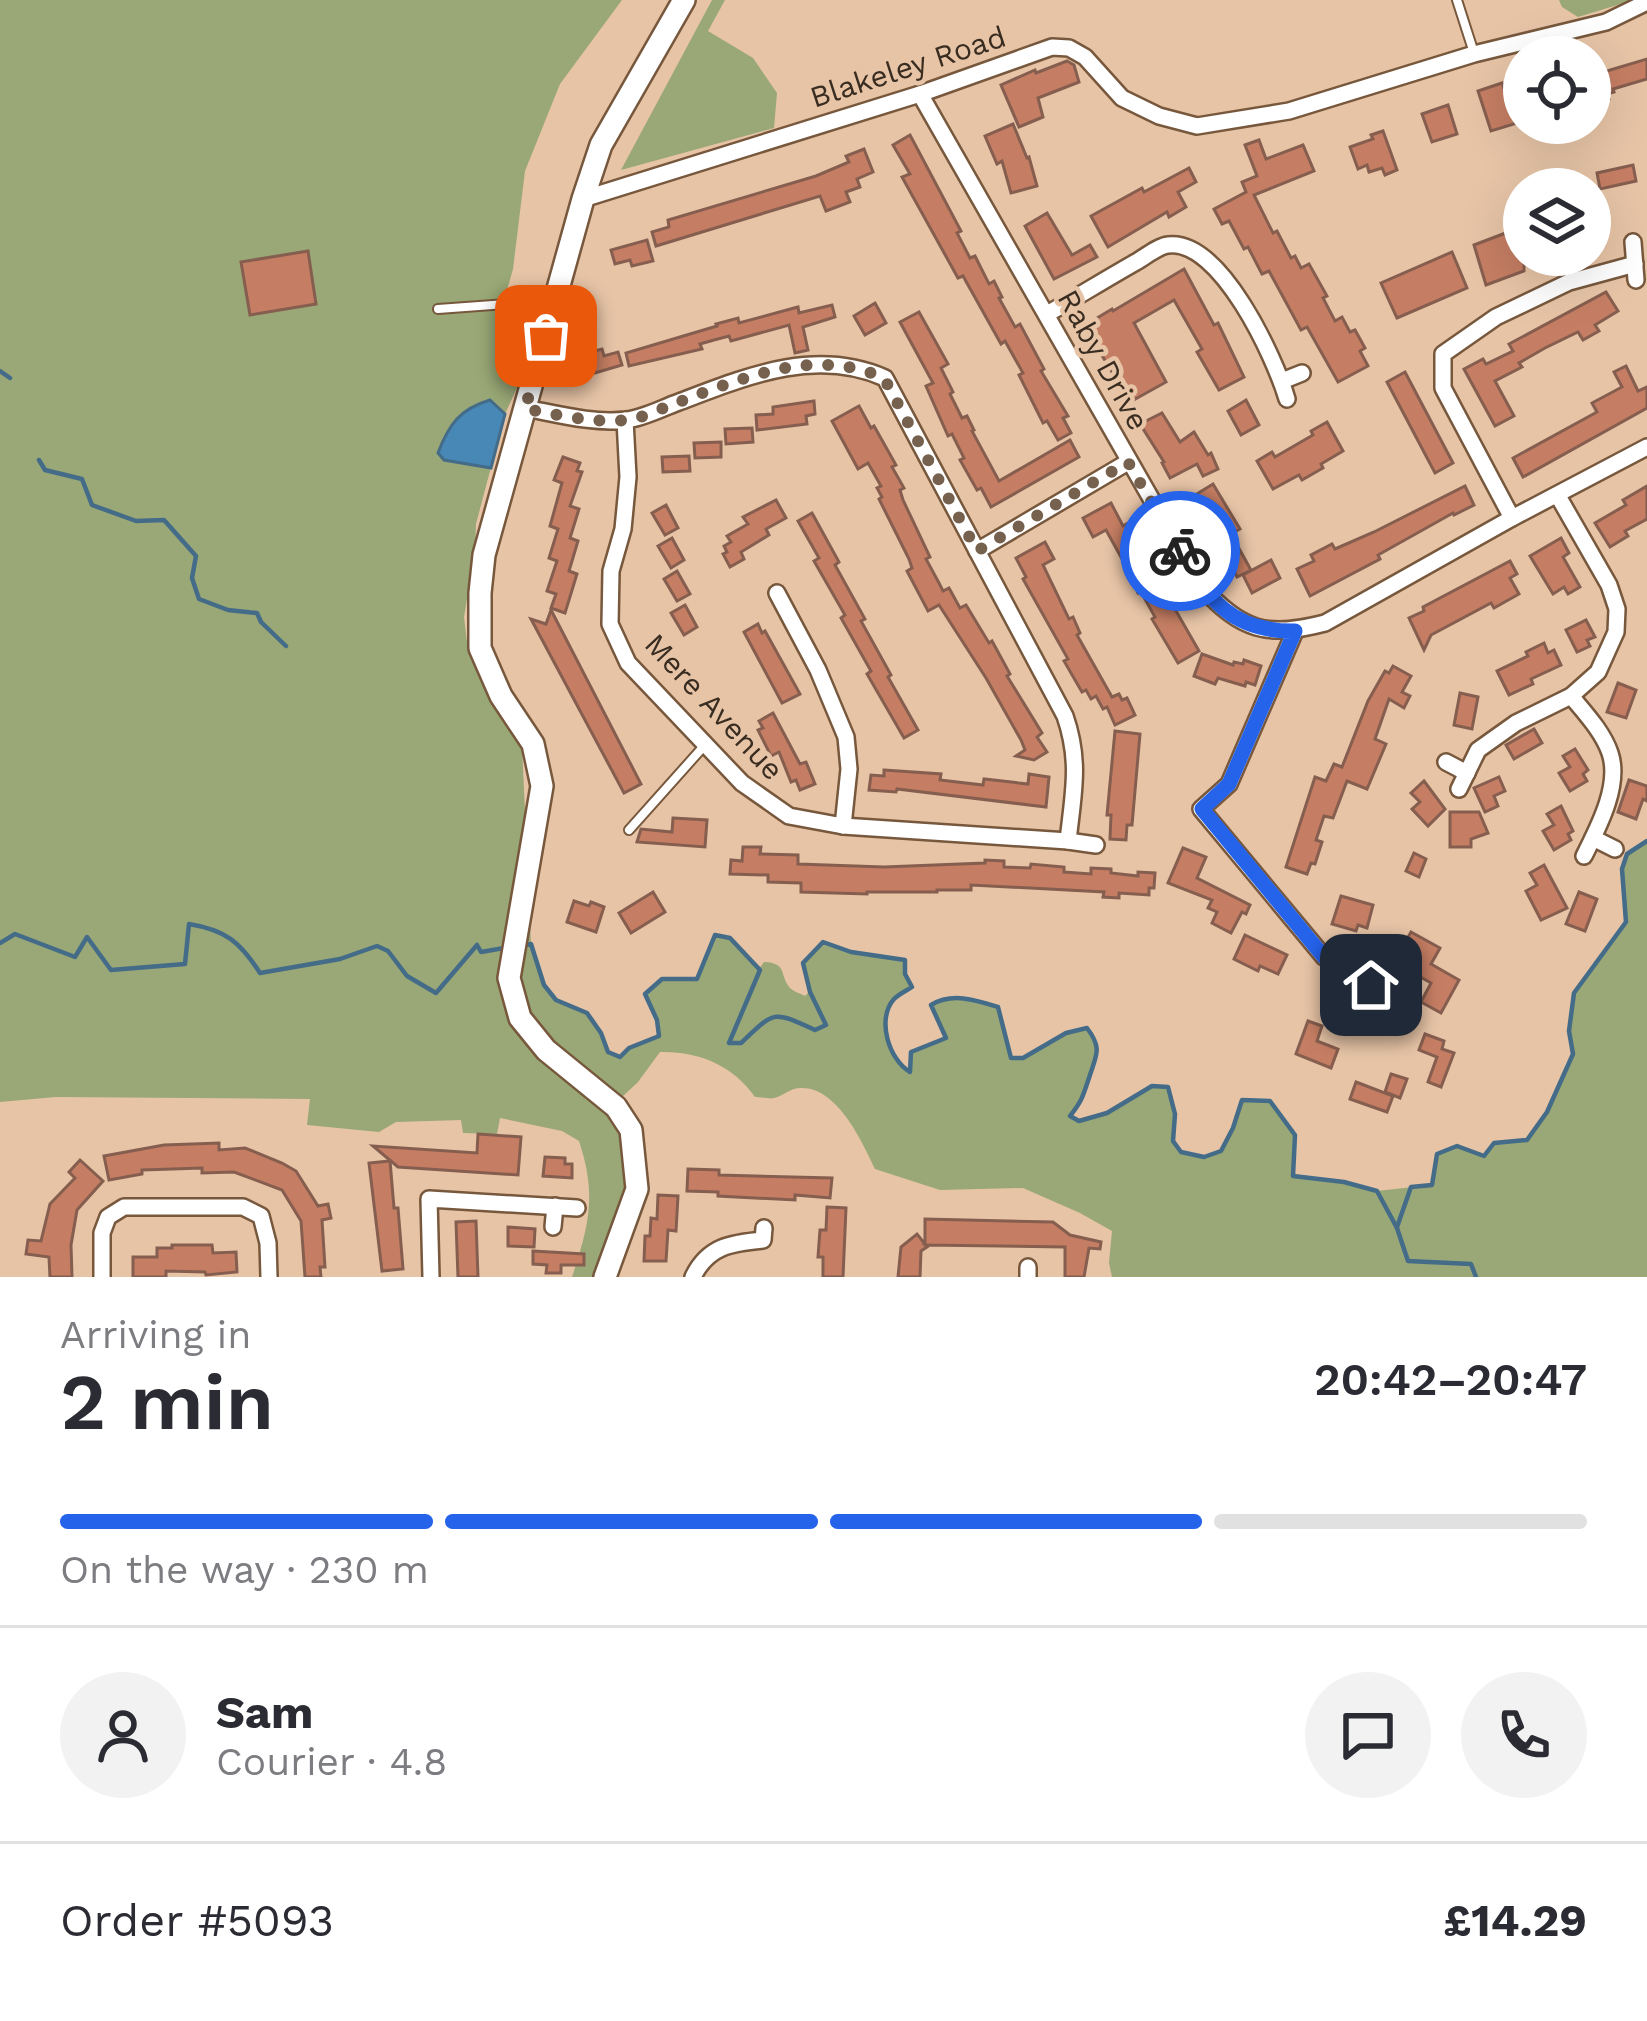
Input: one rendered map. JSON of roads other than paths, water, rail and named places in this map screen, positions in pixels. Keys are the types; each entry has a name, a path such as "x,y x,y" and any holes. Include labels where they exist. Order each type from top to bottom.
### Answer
{"street":[{"path":"605,1277 638,1189 631,1130 616,1107 546,1050 520,1018 508,978 542,786 533,744 501,696 480,649 480,593 484,555 601,146 684,0"},
{"name":"Blakeley Road","path":"583,199 920,94 1052,47 1069,48 1085,57 1122,98 1159,116 1197,126 1288,111 1474,54 1606,22 1647,2"},
{"name":"Raby Drive","path":"920,94 1201,586 1222,609 1250,624 1295,631"},
{"path":"1512,518 1443,388 1444,354 1496,317 1569,282 1635,272 1633,242"},
{"path":"1047,314 1167,244 1190,248 1209,259 1249,316 1278,368 1288,399"},
{"path":"525,409 625,420 747,376 809,364 867,370 884,378 1065,716 1077,766 1068,841"},
{"path":"1282,381 1302,373"},
{"name":"Mere Avenue","path":"625,420 628,476 623,529 610,572 610,624 628,663 742,783 789,816 843,826 1096,844"},
{"path":"1371,985 1324,957 1202,809 1229,784 1295,631 1325,623 1647,447"},
{"path":"977,551 1128,462"},
{"path":"1459,789 1478,750 1516,722 1571,695 1598,672 1616,632 1617,609 1609,585 1558,496"},
{"path":"777,593 818,670 846,737 843,826"},
{"path":"1571,695 1612,756 1609,805 1585,856"},
{"path":"1446,762 1467,773"},
{"path":"1593,838 1615,849"},
{"path":"1376,1005 1371,985 1381,960"},
{"path":"431,1277 429,1198 577,1208"},
{"path":"102,1277 102,1233 108,1217 124,1207 217,1205 243,1207 261,1216 269,1277"},
{"path":"553,1227 555,1206"},
{"path":"693,1277 709,1254 725,1244 763,1240 764,1228"}],"lane":[{"path":"1456,0 1474,54"},
{"path":"438,309 557,300"},
{"path":"628,830 705,745"}],"water":[{"path":"490,400 505,414 491,468 444,460 438,453 451,426 463,413"}],"waterway":[{"path":"0,371 10,378"},
{"path":"39,460 45,470 82,479 92,505 136,521 164,520 196,556 192,578 199,599 228,610 257,613 286,646"},
{"path":"1397,1227 1411,1187 1432,1185 1437,1154 1457,1146 1484,1156 1494,1143 1527,1140 1547,1112 1573,1054 1569,1031 1574,993 1626,922 1622,869 1627,854 1647,841"},
{"path":"0,943 15,934 75,957 87,937 111,970 185,964 189,924 231,939 260,973 340,959 377,946 388,951 407,976 436,993 477,945 481,952 510,947"},
{"path":"521,946 531,944 544,985 556,1000 587,1013 608,1052 620,1057 629,1048 659,1036 645,994 662,979 697,979 715,935 730,938 760,970 729,1043 741,1043 775,1017 815,1030 826,1025 803,963 823,942 851,952 905,960 912,987 894,999 886,1028 891,1049 910,1072 911,1052 946,1038 931,1005 947,999 998,1007 1011,1058 1023,1058 1066,1033 1087,1028 1097,1047 1096,1058 1070,1116 1079,1121 1107,1113 1152,1086 1168,1087 1175,1114 1173,1141 1181,1152 1204,1157 1221,1151 1242,1100 1270,1101 1295,1135 1293,1176 1377,1191 1408,1261 1471,1264 1476,1277"}]}
